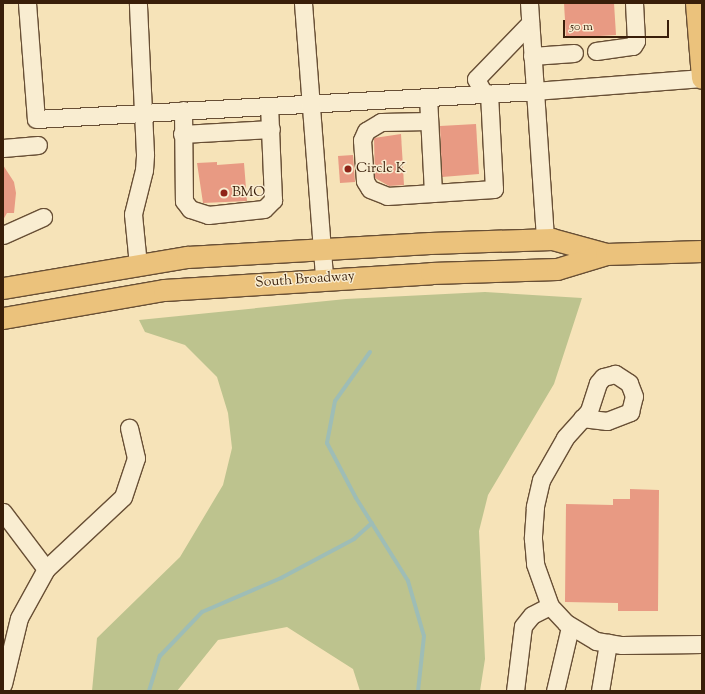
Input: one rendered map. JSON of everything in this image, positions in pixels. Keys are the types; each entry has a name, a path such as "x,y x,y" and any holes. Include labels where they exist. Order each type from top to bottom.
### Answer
{"main road":[{"path":"696,3 702,78"},
{"name":"South Broadway","path":"3,288 138,264 187,257 322,249 545,239 606,254"},
{"name":"South Broadway","path":"3,318 164,290 324,279 557,269 606,254 702,251"}],"street":[{"path":"27,3 36,119 486,94 702,78"},
{"path":"138,3 144,170 133,214 138,264"},
{"path":"303,3 324,279"},
{"path":"529,3 545,239"},
{"path":"596,51 628,48 636,41 634,3"},
{"path":"429,121 381,122 366,131 362,140 365,181 370,189 387,196 494,190 486,94 476,79 530,23"},
{"path":"532,56 574,53"},
{"path":"428,97 432,193"},
{"path":"183,110 182,187 190,209 208,215 269,206 275,191 269,106"},
{"path":"182,134 271,129"},
{"path":"3,148 38,146"},
{"path":"3,235 43,217"},
{"path":"582,418 550,462 541,480 535,507 535,564 550,606 570,627 596,641 608,643 702,644"},
{"path":"3,684 19,618 46,570 123,497 136,458 129,428"},
{"path":"3,512 46,570"},
{"path":"515,691 523,626 532,615 550,606"},
{"path":"555,691 570,627"},
{"path":"600,691 608,643"}],"green space":[{"path":"485,292 582,298 554,384 488,495 479,531 485,659 480,691 360,691 353,669 287,627 218,640 177,691 92,691 97,638 180,557 223,485 232,448 228,413 217,377 185,345 145,332 139,320 346,299"}],"building":[{"path":"564,3 614,3 616,35 566,38"},
{"name":"Circle K","path":"476,124 479,174 442,177 440,126"},
{"name":"Circle K","path":"401,134 404,185 389,186 375,178 374,138"},
{"name":"Circle K","path":"353,155 355,182 340,183 338,156"},
{"name":"BMO","path":"217,162 217,165 244,163 247,201 203,203 197,163"},
{"path":"3,165 14,182 16,193 14,213 7,213 3,220"},
{"path":"630,489 659,490 658,611 618,611 618,603 565,602 566,504 613,505 613,499 630,499"}],"waterway":[{"path":"370,352 335,401 327,443 356,498 408,581 424,636 418,691"},
{"path":"149,691 160,656 202,612 281,578 354,539 372,523"}],"place":[{"name":"Circle K","path":"348,169"},
{"name":"BMO","path":"224,193"}]}
